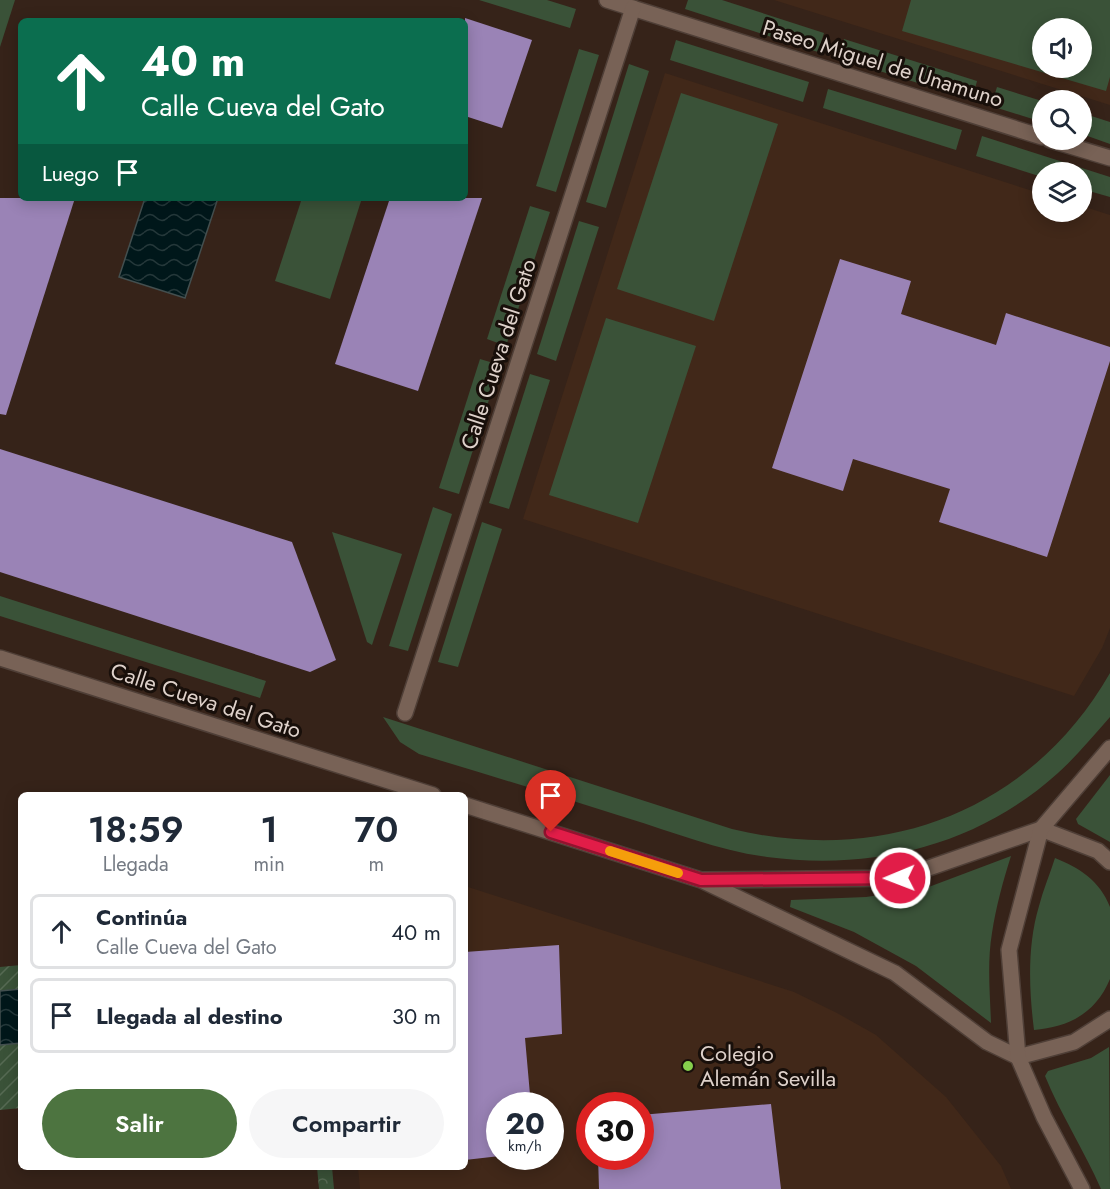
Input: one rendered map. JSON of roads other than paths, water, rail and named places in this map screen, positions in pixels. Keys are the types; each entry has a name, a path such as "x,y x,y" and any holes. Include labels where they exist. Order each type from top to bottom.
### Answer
{"street":[{"name":"Paseo Miguel de Unamuno","path":"607,0 1032,134"},
{"name":"Calle Cueva del Gato","path":"405,713 633,8"},
{"path":"1083,150 1110,158"},
{"name":"Calle Cueva del Gato","path":"0,658 424,792"},
{"path":"1082,1189 1044,1117 1018,1057 1009,950 1041,829 1110,748"},
{"path":"468,806 701,880 895,973 987,1042 1018,1057 1074,1042 1110,1019"},
{"path":"701,880 900,878 1041,829 1098,851 1110,862"}],"water":[{"path":"144,201 217,201 185,298 119,277"},
{"path":"18,989 18,1043 0,1045 0,991"}],"place":[{"name":"Colegio Alemán Sevilla","path":"688,1066"}]}
